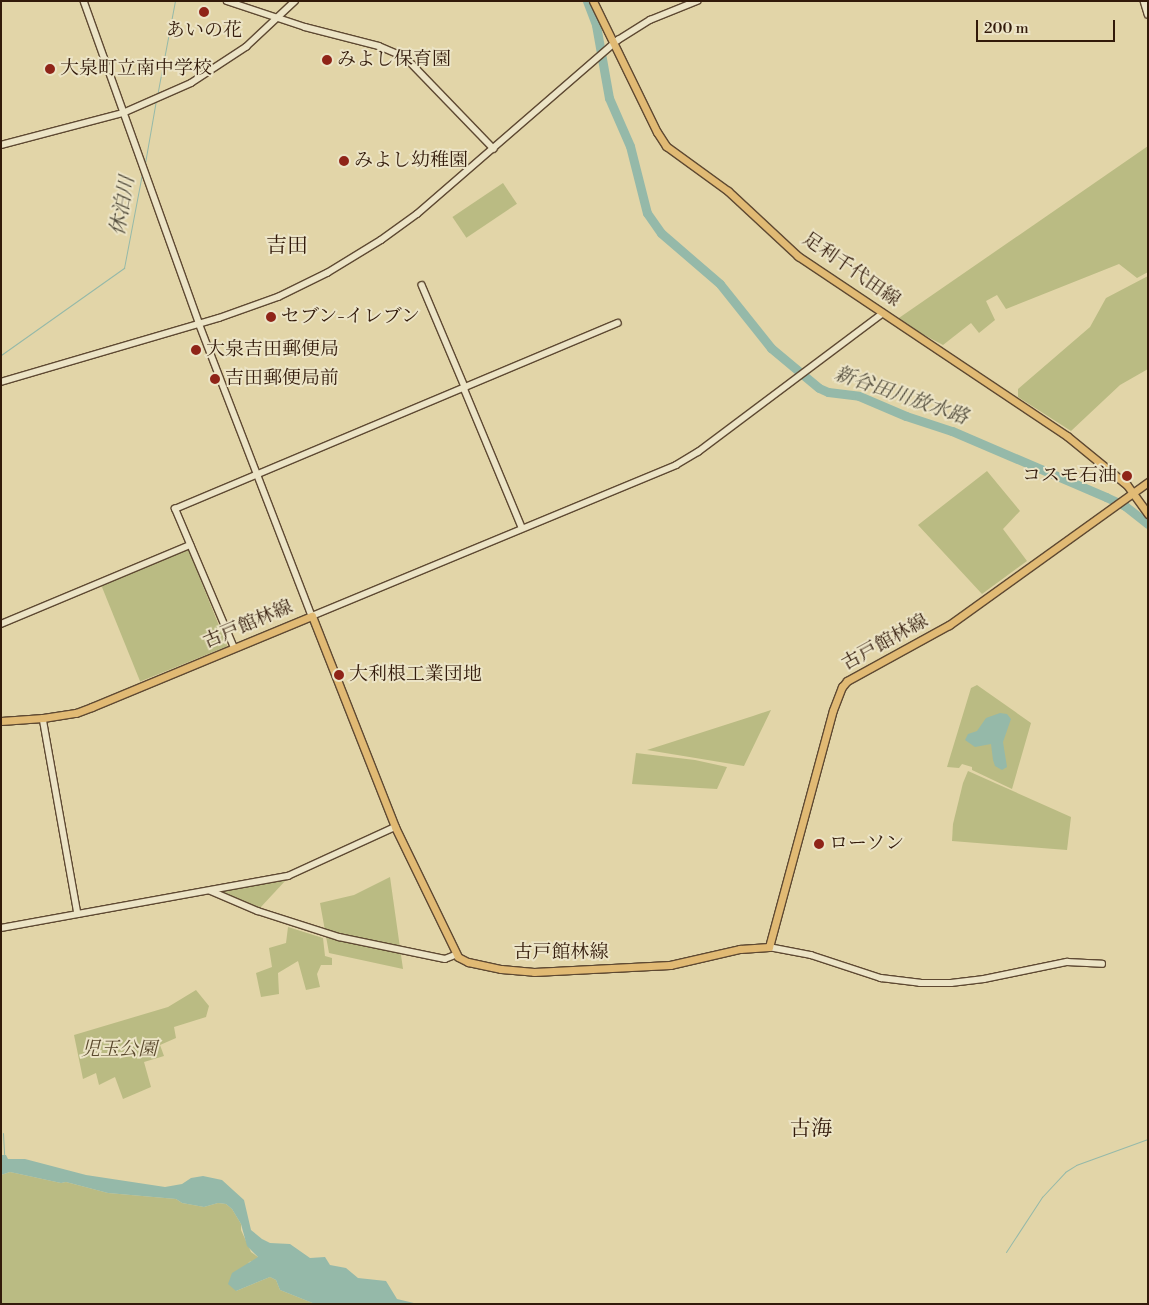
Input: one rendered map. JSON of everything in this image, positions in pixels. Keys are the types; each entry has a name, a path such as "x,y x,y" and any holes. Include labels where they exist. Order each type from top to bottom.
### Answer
{"main road":[{"name":"足利千代田線","path":"593,1 657,132 666,146 728,191 798,256 1067,436 1133,492 1148,514"},
{"path":"1133,492 1148,482"},
{"name":"古戸館林線","path":"1,721 44,718 76,713 312,616 395,827 454,955 468,962 501,969 534,972 670,965 740,949 769,947 833,710 842,687 848,681 949,625 1133,492"}],"street":[{"path":"84,1 199,324 312,616 676,464 698,452 883,313"},
{"path":"227,1 279,19 379,46 400,54 410,61 494,149"},
{"path":"1,145 123,113 191,84 246,47 279,19 295,1"},
{"path":"1,382 199,324 278,297 352,259 417,214 614,43 639,26 697,1"},
{"path":"1144,1 1148,14"},
{"path":"422,285 522,527"},
{"path":"234,648 174,509 617,323"},
{"path":"1,624 190,545"},
{"path":"44,718 78,914"},
{"path":"1,928 288,876 395,827"},
{"path":"211,890 258,911 339,937 445,958 454,955"},
{"path":"769,947 811,955 881,978 912,982 967,982 1067,962 1102,964"}],"green space":[{"path":"1148,146 1148,272 1137,278 1119,264 1006,309 997,295 986,301 995,320 979,333 971,323 943,345 896,320"},
{"path":"503,183 517,204 466,238 452,217"},
{"path":"1148,276 1148,369 1120,385 1071,431 1018,397 1018,389 1090,327 1106,298"},
{"path":"987,471 1020,511 1003,529 1027,561 982,594 918,525"},
{"path":"188,549 227,646 140,682 101,584"},
{"path":"977,685 1031,723 1012,789 972,770 972,767 962,764 959,768 947,767 971,688"},
{"path":"771,710 744,766 647,750 753,716"},
{"path":"636,753 695,760 727,767 717,789 632,784"},
{"path":"968,771 1071,817 1067,850 952,841 953,824 963,783"},
{"path":"390,877 403,969 329,953 320,903 354,895"},
{"path":"286,880 260,908 216,890"},
{"path":"288,927 323,938 325,956 332,958 332,965 321,965 317,974 320,987 306,990 298,961 278,973 279,994 261,997 256,973 272,967 269,948 286,943"},
{"name":"児玉公園","path":"196,990 209,1006 206,1017 174,1027 176,1038 160,1045 164,1056 144,1062 151,1087 123,1099 115,1077 99,1085 96,1073 83,1079 74,1035 168,1007"},
{"path":"10,1172 61,1183 66,1182 108,1193 176,1199 182,1203 204,1207 218,1203 226,1204 232,1209 241,1224 241,1230 251,1252 258,1257 258,1259 249,1262 236,1291 270,1277 276,1280 280,1290 315,1304 1,1304 1,1175"}],"shaded area":[{"path":"1000,713 1007,714 1011,719 1003,742 1007,767 1002,770 995,766 991,744 975,747 965,740 968,734 977,731 986,718"},
{"path":"1,1155 6,1155 8,1159 25,1159 86,1175 165,1187 182,1184 191,1178 203,1176 222,1180 244,1200 251,1230 262,1239 270,1243 290,1244 310,1258 325,1257 330,1265 346,1268 358,1278 386,1281 397,1299 418,1304 315,1304 280,1290 276,1280 270,1277 236,1291 228,1284 232,1273 258,1257 247,1246 241,1224 232,1209 226,1204 218,1203 204,1207 182,1203 176,1199 108,1193 66,1182 61,1183 10,1172 1,1175"}],"waterway":[{"name":"休泊川","path":"157,96 175,1"},
{"name":"新谷田川放水路","path":"587,1 596,25 609,98 630,146 647,213 661,233 720,284 771,348 819,388 828,392 859,396 906,416 952,431 1125,506 1148,524"},
{"name":"休泊川","path":"145,163 156,100"},
{"name":"休泊川","path":"1,355 124,268 142,174"},
{"name":"休泊川","path":"3,1133 4,1154"},
{"path":"1006,1252 1042,1197 1065,1172 1076,1165 1148,1139"}],"place":[{"name":"あいの花","path":"204,12"},
{"name":"みよし保育園","path":"327,60"},
{"name":"大泉町立南中学校","path":"50,69"},
{"name":"みよし幼稚園","path":"344,161"},
{"name":"セブン-イレブン","path":"271,317"},
{"name":"大泉吉田郵便局","path":"196,350"},
{"name":"吉田郵便局前","path":"215,379"},
{"name":"コスモ石油","path":"1127,476"},
{"name":"大利根工業団地","path":"339,675"},
{"name":"ローソン","path":"819,844"}],"district":[{"name":"吉田","path":"287,246"},
{"name":"古海","path":"811,1129"}]}
